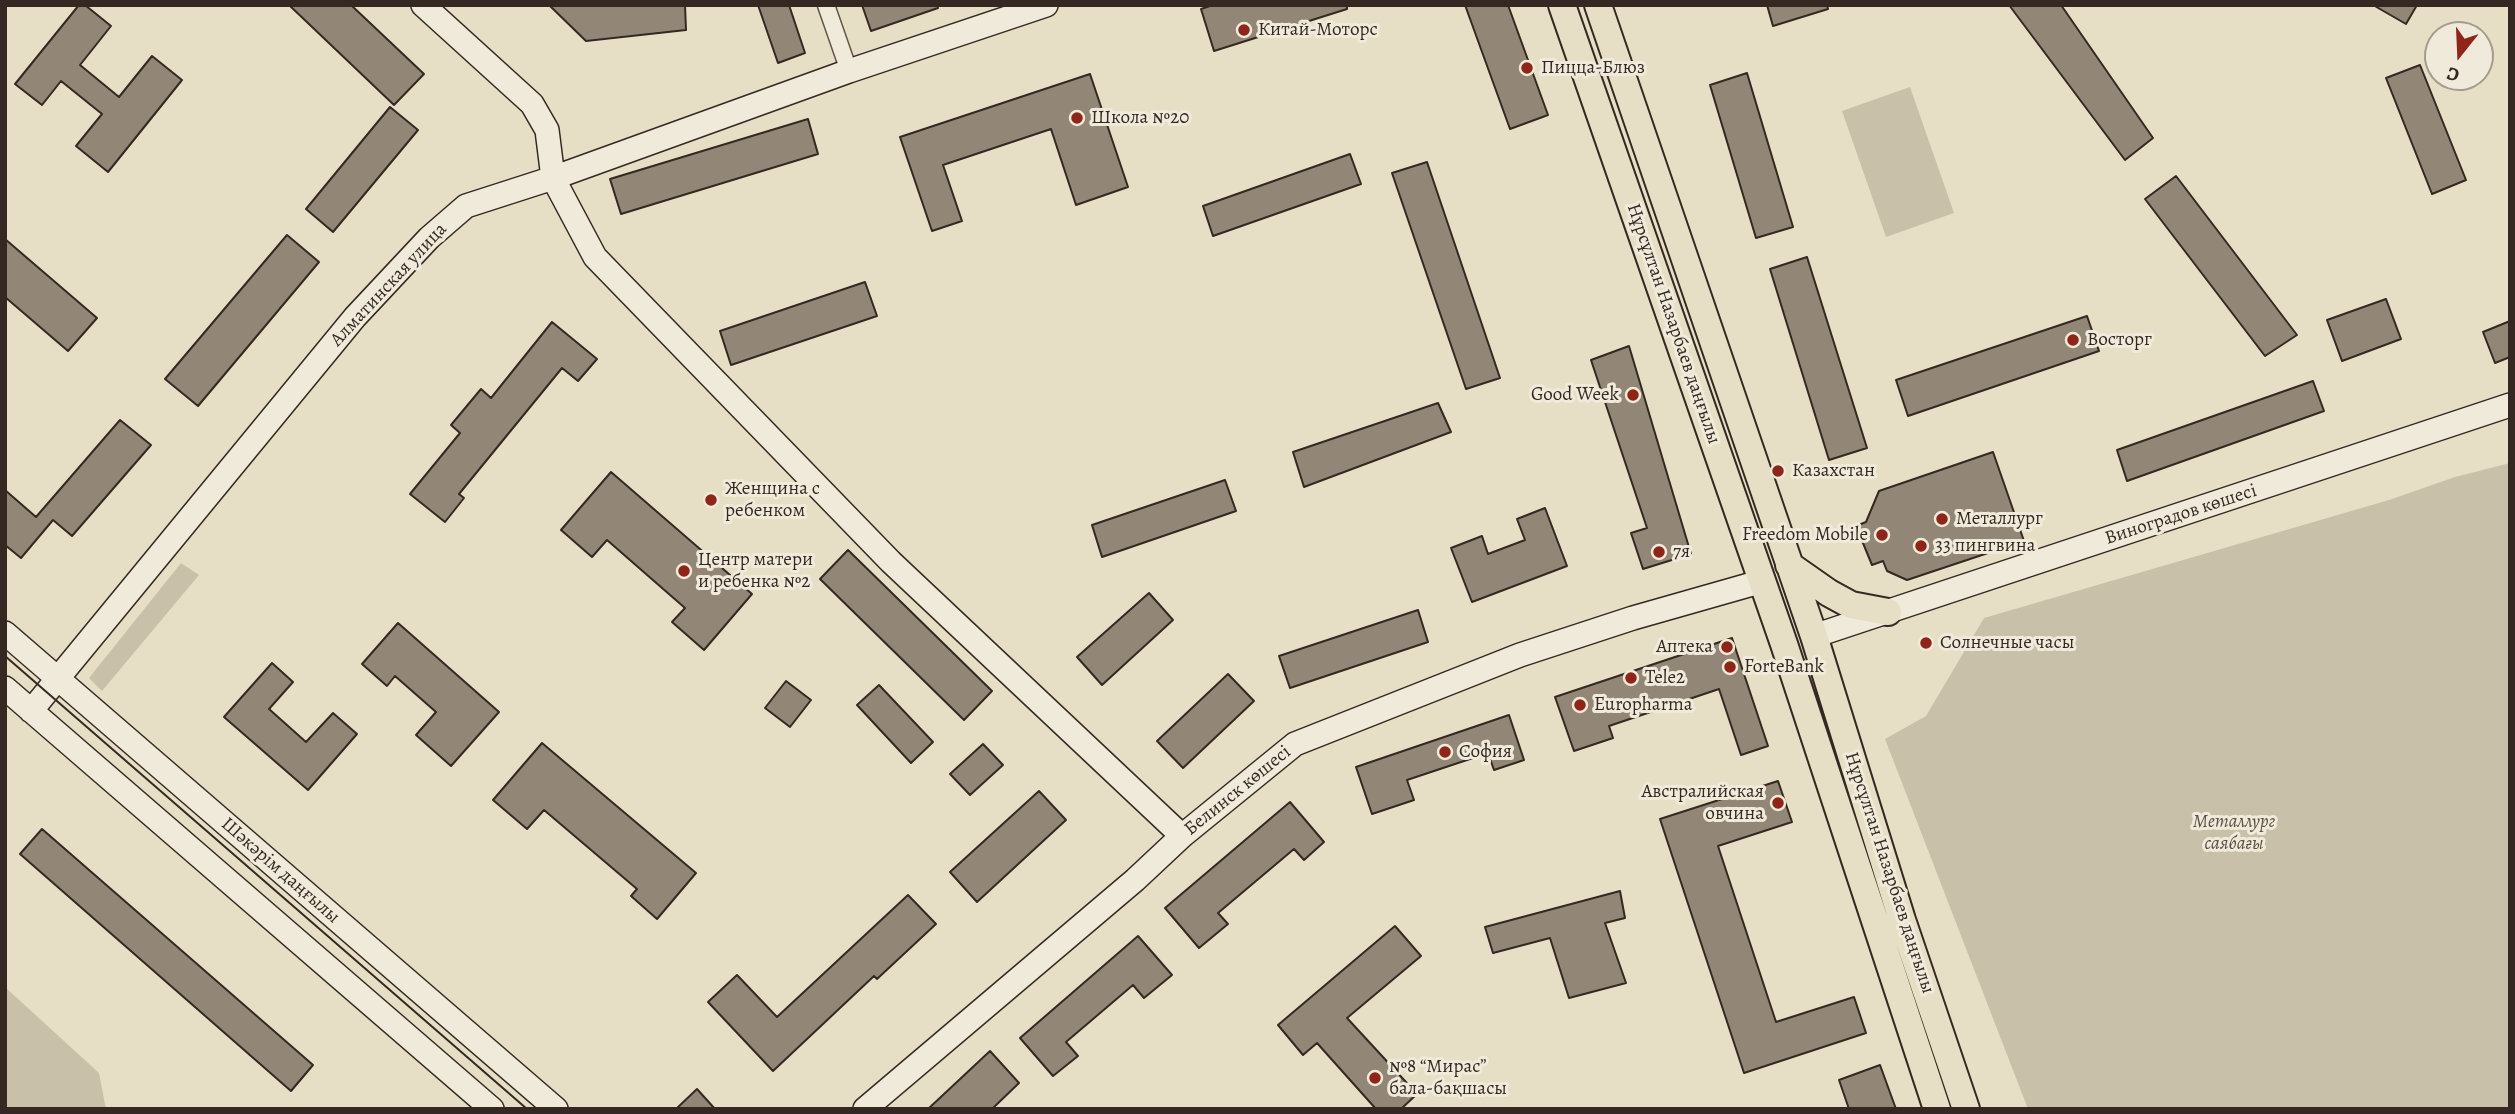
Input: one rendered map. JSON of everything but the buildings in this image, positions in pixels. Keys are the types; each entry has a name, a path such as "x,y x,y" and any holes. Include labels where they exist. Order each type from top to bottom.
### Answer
{"main road":[{"path":"424,5 532,104 547,130 553,178 595,257 891,562 1182,836"},
{"name":"Алматинская улица","path":"31,711 355,317 429,238 466,206 553,178 849,71 1046,5"},
{"name":"Нұрсұлтан Назарбаев даңғылы","path":"1562,5 1763,581 1937,1109"},
{"name":"Нұрсұлтан Назарбаев даңғылы","path":"1598,5 1814,636 1902,920 1966,1109"},
{"name":"Виноградов көшесі","path":"1814,636 2510,405"},
{"path":"1763,581 1790,568 1850,605 1888,612"},
{"name":"Белинск көшесі","path":"865,1109 1135,880 1182,836 1295,744 1520,655 1633,618 1763,581"},
{"name":"Шәкәрім даңғылы","path":"5,633 556,1109"},
{"path":"1784,644 1814,636"},
{"path":"5,688 492,1109"}],"street":[{"path":"826,5 849,71"}],"green space":[{"path":"1910,87 1954,213 1886,237 1842,111"},
{"name":"Металлург саябағы","path":"2510,463 2510,1109 2028,1109 1885,739 1926,716 1984,618 2389,500 2455,477"},
{"path":"181,563 199,575 102,691 89,678"},
{"path":"5,987 99,1073 106,1109 5,1109"}],"tram line":[{"path":"5,656 527,1109"}],"place":[{"name":"Китай-Моторс","path":"1244,30"},
{"name":"Пицца-Блюз","path":"1527,68"},
{"name":"Школа №20","path":"1077,118"},
{"name":"Восторг","path":"2073,340"},
{"name":"Good Week","path":"1633,395"},
{"name":"Казахстан","path":"1778,471"},
{"name":"Женщина с ребенком","path":"711,500"},
{"name":"Металлург","path":"1942,519"},
{"name":"Freedom Mobile","path":"1882,535"},
{"name":"33 пингвина","path":"1921,546"},
{"name":"7я","path":"1659,552"},
{"name":"Центр матери и ребенка №2","path":"684,571"},
{"name":"Солнечные часы","path":"1926,643"},
{"name":"Аптека","path":"1727,647"},
{"name":"ForteBank","path":"1730,667"},
{"name":"Tele2","path":"1631,678"},
{"name":"Europharma","path":"1580,705"},
{"name":"София","path":"1445,752"},
{"name":"Австралийская овчина","path":"1778,803"},
{"name":"№8 “Мирас” бала-бақшасы","path":"1375,1078"}]}
